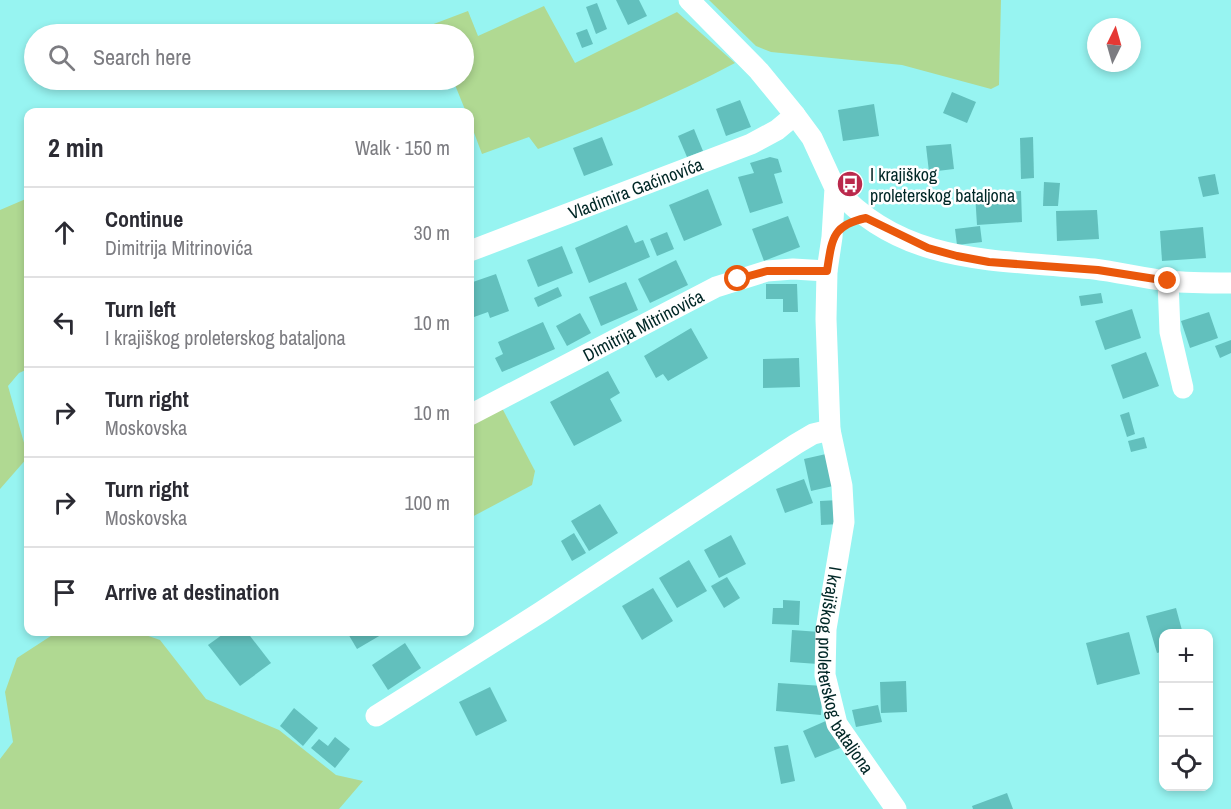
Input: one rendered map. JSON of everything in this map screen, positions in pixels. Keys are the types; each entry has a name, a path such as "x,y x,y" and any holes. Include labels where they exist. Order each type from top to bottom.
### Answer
{"street":[{"name":"I krajiškog proleterskog bataljona","path":"689,0 759,71 795,115 812,138 835,188 827,271 830,430 842,486 844,522 826,629 825,675 837,724 896,809"},
{"name":"Vladimira Gaćinovića","path":"474,249 751,144 777,130 795,115"},
{"path":"835,188 866,218 928,248 957,256 989,262 1098,270 1168,281 1231,283"},
{"path":"832,237 845,224 866,218"},
{"name":"Dimitrija Mitrinovića","path":"474,413 716,287 767,271 827,271"},
{"path":"1168,281 1170,332 1183,388"},
{"path":"376,716 541,612 796,444 813,434 830,430"}],"green space":[{"path":"709,0 1001,0 999,85 991,89 902,65 771,52 756,46"},
{"path":"544,6 575,63 677,12 735,63 638,109 538,149 529,137 482,154 474,133 474,108 464,108 457,90 474,90 474,26 478,36"},
{"path":"468,11 473,24 434,24"},
{"path":"24,200 24,371 19,373 8,386 24,443 24,462 0,489 0,210"},
{"path":"501,406 535,471 532,485 474,516 474,420"},
{"path":"51,636 148,636 160,640 206,699 279,730 336,775 363,781 339,809 0,809 0,759 13,742 5,692 17,658"}],"building":[{"path":"616,0 639,0 647,16 628,25"},
{"path":"597,3 607,29 596,34 586,7"},
{"path":"587,29 593,44 582,48 576,33"},
{"path":"952,92 976,102 967,123 943,113"},
{"path":"740,100 751,127 726,136 716,109"},
{"path":"874,104 879,136 843,141 838,110"},
{"path":"694,129 703,151 687,157 678,136"},
{"path":"602,137 613,165 584,176 573,148"},
{"path":"1033,137 1034,178 1021,179 1020,138"},
{"path":"951,144 954,169 929,172 926,146"},
{"path":"770,157 778,159 782,172 774,174 783,203 750,213 738,177 754,173 750,163"},
{"path":"1215,174 1219,194 1203,197 1198,177"},
{"path":"1044,182 1060,183 1058,206 1043,206"},
{"path":"708,189 722,225 684,241 669,205"},
{"path":"1021,191 1022,222 977,225 975,193"},
{"path":"1097,210 1099,239 1057,241 1056,211"},
{"path":"788,216 800,247 764,261 752,229"},
{"path":"627,225 635,243 643,240 650,257 589,283 575,248"},
{"path":"980,226 982,242 957,245 955,229"},
{"path":"1203,227 1206,258 1162,261 1160,231"},
{"path":"667,232 674,249 657,256 650,239"},
{"path":"562,246 573,273 538,287 527,260"},
{"path":"676,260 688,285 650,303 638,279"},
{"path":"496,274 509,311 490,318 488,312 474,317 474,282"},
{"path":"626,282 638,310 601,326 589,297"},
{"path":"766,284 797,284 798,312 783,312 783,299 766,299"},
{"path":"558,287 562,296 538,307 534,298"},
{"path":"1101,293 1103,303 1081,306 1079,296"},
{"path":"1132,309 1141,338 1105,350 1095,321"},
{"path":"1209,312 1218,338 1190,348 1181,321"},
{"path":"580,313 591,333 567,346 556,326"},
{"path":"543,322 555,349 502,372 495,358 503,354 498,342"},
{"path":"691,328 708,358 668,381 663,374 656,378 644,356"},
{"path":"1231,340 1231,353 1220,358 1215,346"},
{"path":"1146,352 1159,386 1123,399 1111,365"},
{"path":"799,358 800,387 763,388 763,359"},
{"path":"608,371 620,393 610,399 622,421 574,446 550,402"},
{"path":"1129,412 1135,434 1127,437 1120,415"},
{"path":"1144,437 1147,448 1131,452 1128,441"},
{"path":"826,454 833,486 811,491 804,459"},
{"path":"804,479 813,503 785,513 776,489"},
{"path":"839,500 840,524 821,525 820,501"},
{"path":"600,504 618,533 589,551 571,521"},
{"path":"574,533 586,553 572,561 561,541"},
{"path":"731,535 746,564 719,578 704,550"},
{"path":"689,560 707,591 677,608 659,578"},
{"path":"727,577 740,598 724,608 711,586"},
{"path":"653,588 673,621 642,640 622,606"},
{"path":"783,600 800,601 799,625 772,624 773,608 783,608"},
{"path":"1176,608 1182,629 1159,629 1159,652 1157,653 1146,616"},
{"path":"792,630 820,632 818,664 790,662"},
{"path":"1129,632 1140,674 1097,685 1086,643"},
{"path":"220,636 250,636 271,663 240,686 208,645"},
{"path":"349,636 379,636 357,649"},
{"path":"405,643 421,668 388,690 372,665"},
{"path":"906,681 907,712 881,713 880,682"},
{"path":"778,683 823,686 821,715 776,711"},
{"path":"490,687 507,721 476,736 459,702"},
{"path":"878,705 882,722 856,727 852,710"},
{"path":"294,708 318,728 303,746 280,726"},
{"path":"828,720 840,748 815,758 803,731"},
{"path":"335,737 350,749 335,768 311,748 319,739 328,746"},
{"path":"788,745 795,781 781,784 774,747"},
{"path":"1007,793 1013,809 973,809 972,806"}],"place":[{"name":"I krajiškog proleterskog bataljona","path":"850,184"}],"route":[{"path":"738,279 767,271 793,269 827,271 832,237 845,224 866,218 928,248 957,256 989,262 1098,270 1168,281"}]}
